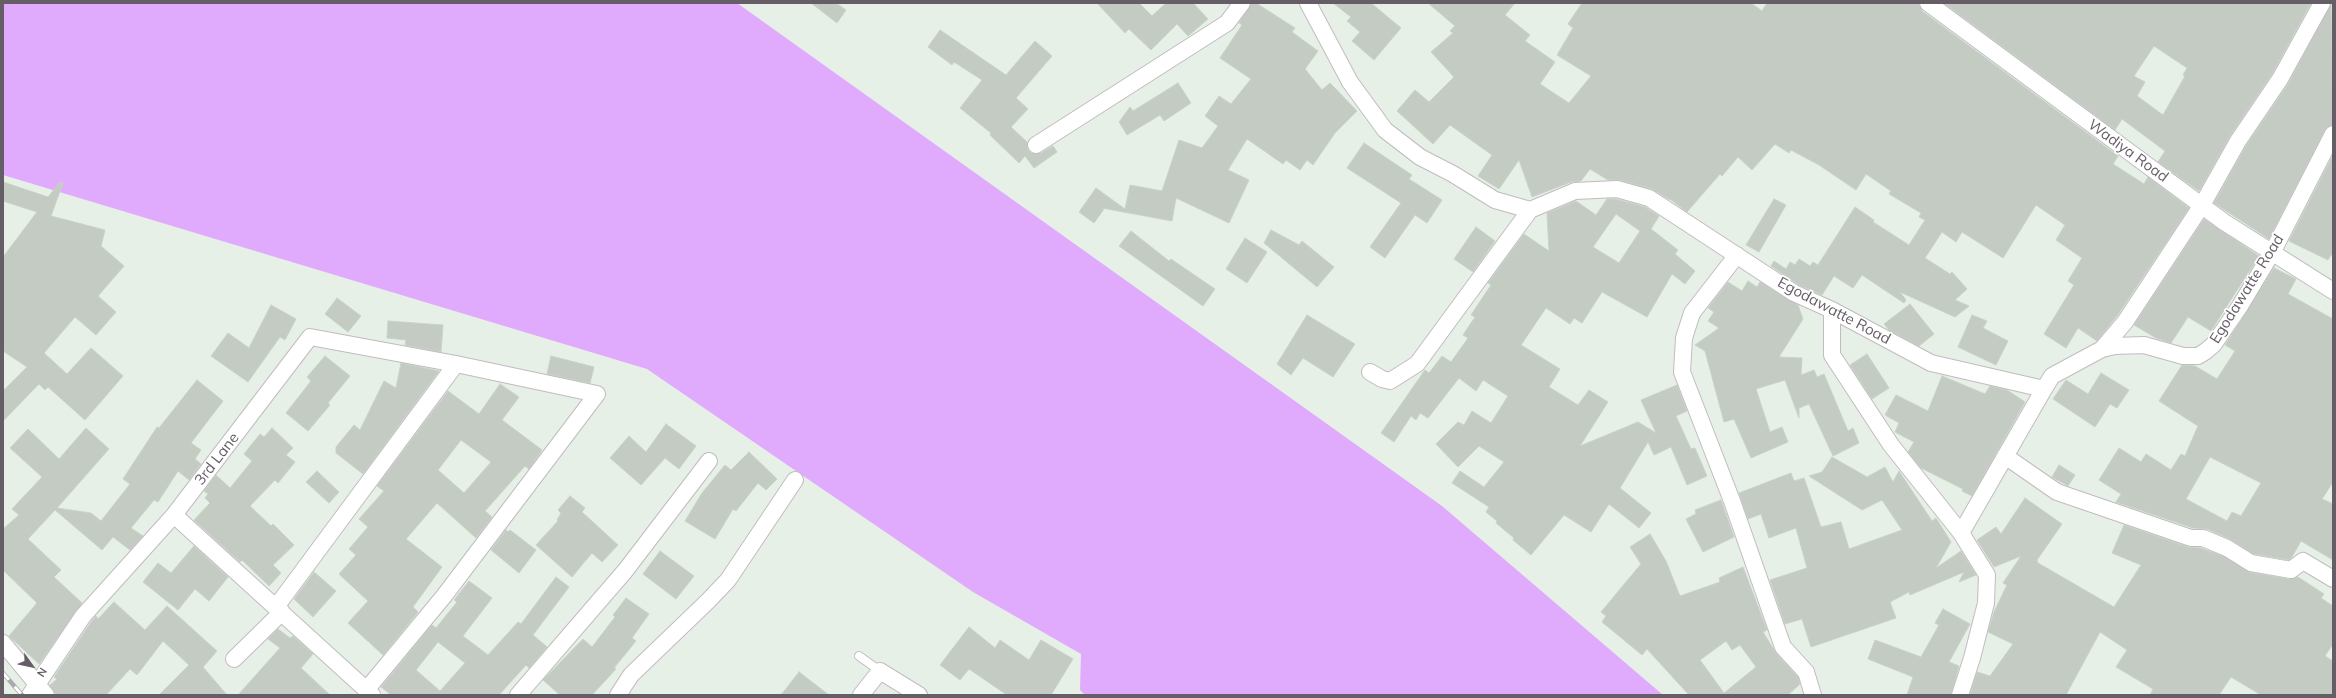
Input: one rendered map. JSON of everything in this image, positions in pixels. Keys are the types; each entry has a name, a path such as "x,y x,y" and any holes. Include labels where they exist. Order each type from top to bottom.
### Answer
{"street":[{"path":"1036,145 1227,23 1242,3"},
{"path":"1308,3 1350,82 1386,130 1420,157 1453,174 1495,200 1530,210 1417,364 1390,380 1382,379 1370,372"},
{"name":"Wadiya Road","path":"1928,3 2224,222 2273,251 2333,291"},
{"path":"2102,349 2125,322 2202,205 2238,141 2280,79 2322,3"},
{"name":"Egodawatte Road","path":"1530,210 1575,191 1617,189 1648,198 1794,293 1832,310 1931,362 2044,389 2052,376 2102,349 2115,346 2144,345 2183,356 2198,356 2214,344 2273,251 2333,134"},
{"path":"1737,255 1692,313 1684,338 1682,372 1732,501 1783,647 1806,672 1813,695"},
{"path":"1832,310 1832,355 1891,445 1961,532 1987,575 1986,603 1972,658 1960,695"},
{"name":"3rd Lane","path":"38,691 83,616 174,514 310,337 456,364"},
{"path":"174,514 279,610 369,692 598,394 456,364 279,610 234,659"},
{"path":"1961,532 2044,389"},
{"path":"2005,456 2057,492 2191,538 2203,538 2227,548 2251,563 2291,570 2303,561 2333,579"},
{"path":"518,695 625,571 709,461"},
{"path":"618,695 631,675 708,602 728,580 795,480"},
{"path":"3,643 38,691"},
{"path":"861,695 880,671 919,695"}],"lane":[{"path":"859,656 880,671"}],"shaded area":[{"path":"3,3 737,3 1442,506 1663,695 1085,695 1080,690 1081,654 973,592 647,369 3,175"}],"building":[{"path":"811,3 836,3 846,10 837,23"},
{"path":"1097,3 1139,3 1152,16 1166,3 1193,3 1208,19 1188,36 1177,24 1151,50 1129,29 1125,33"},
{"path":"1251,3 1256,3 1295,28 1292,32 1318,51 1305,69 1322,90 1330,83 1357,111 1335,133 1313,165 1307,160 1300,170 1286,160 1283,164 1247,139 1228,170 1249,180 1229,223 1176,198 1172,221 1102,208 1104,209 1094,223 1079,212 1096,188 1125,209 1130,185 1162,191 1179,140 1202,148 1218,126 1205,116 1219,96 1231,104 1251,79 1220,58 1242,25 1239,23"},
{"path":"1333,3 1371,3 1401,28 1374,60 1352,41 1360,32 1347,21 1351,17"},
{"path":"1428,3 1515,3 1505,15 1530,35 1525,41 1555,62 1540,84 1569,103 1591,76 1557,55 1573,28 1568,24 1582,3 1751,3 1762,11 1767,3 1919,3 1922,11 2118,156 2113,164 2144,184 2148,177 2189,208 2117,316 2097,341 2078,328 2066,348 2044,334 2074,285 2068,281 2082,258 2056,240 2065,225 2036,205 2003,258 1962,232 1956,242 1942,232 1925,258 1950,274 1952,272 1967,289 1955,300 1969,306 1955,317 1900,292 1906,300 1904,303 1862,275 1853,288 1834,276 1822,295 1799,285 1771,266 1774,261 1786,269 1790,262 1795,265 1799,259 1810,266 1813,262 1818,265 1855,207 1874,220 1873,222 1909,245 1925,220 1919,217 1921,213 1889,194 1891,191 1866,174 1856,190 1819,165 1791,150 1789,153 1775,144 1752,170 1738,157 1722,176 1720,174 1687,212 1670,199 1652,189 1620,180 1608,180 1590,169 1581,181 1571,182 1532,197 1519,160 1499,189 1478,176 1492,155 1450,125 1433,144 1397,111 1415,90 1429,102 1454,77 1431,52 1453,33 1450,31 1455,26"},
{"path":"1944,3 2311,3 2272,74 2230,136 2199,191 2158,162 2165,151 2122,119 2115,130","holes":["2154,46 2187,68 2183,75 2185,76 2163,115 2137,96 2145,82 2134,76"]},
{"path":"2331,3 2333,125 2325,130 2269,239 2214,203 2246,146 2288,84"},
{"path":"940,30 1006,75 1035,41 1052,56 1016,98 1028,109 1011,127 1027,142 1028,150 1031,153 1041,153 1053,146 1057,152 1034,168 1025,156 1019,163 990,135 991,133 960,108 982,80 954,62 952,65 928,47"},
{"path":"1178,83 1191,103 1164,121 1160,115 1127,135 1119,122 1130,107 1133,111"},
{"path":"1364,143 1412,175 1409,179 1442,200 1427,223 1415,215 1385,258 1370,247 1401,203 1347,168"},
{"path":"2333,155 2333,252 2328,260 2289,241"},
{"path":"3,182 48,197 60,182 63,183 51,216 105,230 101,246 124,266 98,296 116,312 96,335 75,317 44,353 67,374 91,348 123,376 85,420 48,387 45,390 39,384 3,421 3,391 27,367 3,351 3,257 37,212 3,201"},
{"path":"1607,199 1616,199 1645,207 1659,216 1651,229 1678,250 1675,254 1695,271 1685,284 1672,274 1647,317 1602,292 1582,323 1574,318 1570,324 1546,308 1521,345 1560,369 1549,387 1578,405 1589,390 1608,402 1580,446 1638,422 1656,433 1641,400 1677,385 1687,411 1676,416 1691,449 1695,448 1707,476 1687,485 1671,447 1654,455 1648,442 1620,488 1651,513 1639,528 1609,504 1591,532 1564,515 1531,555 1513,540 1514,538 1496,523 1497,521 1486,512 1489,507 1452,483 1460,471 1484,487 1504,462 1479,446 1458,467 1436,444 1458,422 1464,425 1472,411 1491,423 1508,396 1483,380 1476,391 1459,378 1428,418 1420,413 1416,420 1411,416 1394,442 1381,433 1425,370 1429,373 1442,356 1451,362 1468,338 1463,335 1475,317 1471,315 1491,285 1488,283 1524,234 1549,251 1547,213 1576,201 1596,215","holes":["1616,214 1640,231 1619,263 1593,247"]},
{"path":"1774,199 1786,205 1759,252 1746,245"},
{"path":"2204,219 2259,256 2211,331 2188,317 2171,343 2156,338 2134,325"},
{"path":"1476,227 1495,241 1473,272 1454,259"},
{"path":"1271,230 1299,245 1302,241 1334,267 1317,287 1264,243"},
{"path":"1131,231 1169,261 1171,259 1215,289 1203,306 1119,246"},
{"path":"1245,238 1267,252 1247,283 1226,269"},
{"path":"2274,268 2296,279 2288,294 2333,319 2333,482 2322,499 2333,504 2333,560 2301,541 2289,560 2254,554 2232,540 2207,529 2193,528 2116,502 2121,494 2099,480 2119,448 2141,462 2146,454 2171,470 2181,454 2185,456 2198,426 2159,401 2182,365 2195,366 2217,379 2235,351 2225,345","holes":["2210,457 2261,483 2241,516 2232,512 2227,521 2186,499"]},
{"path":"1748,281 1757,287 1760,282 1798,305 1803,319 1779,357 1802,358 1801,375 1814,370 1817,377 1824,374 1848,431 1853,428 1859,443 1833,456 1809,404 1799,408 1799,418 1785,380 1756,389 1770,432 1782,427 1788,442 1751,458 1734,419 1724,422 1705,351 1695,345 1719,328 1708,321 1714,312 1708,308 1728,282 1742,291"},
{"path":"337,298 361,316 348,332 325,314"},
{"path":"1910,304 1934,334 1919,346 1889,330 1884,324"},
{"path":"271,305 296,319 285,340 280,337 248,382 211,356 228,333 249,348"},
{"path":"1307,315 1355,344 1333,377 1303,358 1291,375 1277,364"},
{"path":"1972,315 1987,321 1983,328 2008,341 1996,365 1958,347"},
{"path":"388,321 443,325 441,352 405,345 406,340 387,338"},
{"path":"1867,354 1889,388 1872,399 1850,365"},
{"path":"325,356 350,376 328,403 330,405 308,431 286,413 311,381 307,377"},
{"path":"551,356 594,367 590,383 547,374"},
{"path":"401,363 439,371 363,474 336,453 336,447 354,425 360,430 384,381 396,388"},
{"path":"2101,373 2129,390 2117,408 2110,404 2095,427 2053,399 2066,380 2088,394"},
{"path":"1942,376 1985,394 1990,386 2007,390 2025,402 1972,496 1962,491 1963,489 1921,468 1908,452 1914,442 1895,432 1899,423 1885,415 1896,395 1928,411"},
{"path":"197,380 223,401 191,443 201,450 195,459 201,464 189,480 178,471 158,502 154,500 131,528 143,536 130,550 113,537 102,550 55,510 28,539 61,570 54,577 82,603 39,664 9,636 37,603 3,570 3,529 19,515 12,509 42,477 10,448 28,429 59,459 86,428 109,449 57,508 91,513 101,521 130,484 123,479 157,427 159,428"},
{"path":"500,384 519,397 502,420 542,450 529,469 525,466 485,511 492,517 476,538 437,503 406,539 442,567 413,607 418,612 383,655 348,623 368,601 339,574 356,555 349,549 368,527 359,519 384,491 377,486 448,391 479,414","holes":["461,440 491,462 464,493 438,470"]},
{"path":"666,424 696,446 679,469 665,458 641,485 610,458 629,436 646,452"},
{"path":"272,428 293,448 286,455 295,462 278,483 275,480 250,506 271,526 273,524 294,545 273,565 281,573 269,586 242,560 240,562 194,520 210,503 205,498 208,494 204,491 216,475 230,488 252,461 244,454 260,434 264,437"},
{"path":"749,452 777,479 766,490 758,483 736,511 733,509 715,539 685,521 702,493 725,465 731,470"},
{"path":"1832,457 1867,477 1885,467 1893,482 1899,471 1932,521 1936,518 1951,542 1936,568 1961,551 1976,575 1959,582 1964,572 1910,595 1909,592 1890,602 1896,618 1811,647 1802,619 1785,624 1770,580 1807,568 1796,528 1769,538 1761,514 1748,519 1739,493 1791,473 1794,481 1804,478 1821,527 1841,522 1849,549 1902,530 1882,500 1862,510 1809,476 1822,472"},
{"path":"2059,465 2075,475 2068,486 2052,477"},
{"path":"317,471 339,492 329,503 306,482"},
{"path":"570,496 585,508 582,512 618,545 602,562 592,553 572,577 536,545 558,521 557,520 561,513 558,510"},
{"path":"2025,498 2062,524 2037,560 2038,563 2114,607 2141,565 2112,553 2124,525 2188,547 2201,548 2223,556 2249,572 2289,579 2298,577 2324,594 2321,598 2333,606 2333,644 2325,656 2333,661 2333,695 2261,695 2231,677 2219,695 2150,695 2153,689 2116,667 2127,650 2100,632 2066,695 1970,695 1977,672 1990,676 2013,644 1988,632 1994,612 2007,585 2003,583 2021,556 1994,567 1977,540 1996,527 2001,534"},
{"path":"1721,500 1734,537 1703,552 1686,519 1696,514 1695,510"},
{"path":"506,530 508,532 510,530 536,550 519,573 491,550"},
{"path":"1650,534 1666,561 1680,596 1720,582 1719,578 1743,567 1767,630 1763,632 1776,653 1798,677 1800,684 1788,695 1689,695 1647,649 1642,655 1602,622 1606,616 1601,612 1641,564 1630,547","holes":["1726,641 1732,650 1740,645 1756,667 1724,693 1700,660"]},
{"path":"194,546 228,577 209,601 195,589 178,610 143,582 158,563 171,573"},
{"path":"660,551 694,576 676,599 643,574"},
{"path":"314,572 336,591 313,617 294,599"},
{"path":"556,577 569,587 533,635 547,647 529,668 526,665 499,695 391,695 381,687 432,625 436,628 457,602 454,600 469,581 492,598 463,636 488,655 518,622 521,624","holes":["438,642 465,663 440,691 416,670"]},
{"path":"626,598 649,614 632,638 636,641 614,668 616,669 592,695 560,695 543,680 583,639 592,647 615,617 613,615"},
{"path":"114,602 145,630 167,606 217,651 203,667 227,695 159,695 189,665 163,641 137,675 130,669 106,695 56,695 50,685 57,679 54,677 91,622 96,616 98,619"},
{"path":"1943,609 1970,624 1949,662 1959,666 1951,695 1907,695 1913,677 1868,659 1875,640 1921,657 1939,625 1935,623"},
{"path":"969,627 995,648 1000,640 1029,660 1041,640 1073,659 1051,695 1007,695 969,669 960,680 940,665"},
{"path":"278,629 290,638 293,636 313,654 301,668 330,695 238,695 280,648 268,639"},
{"path":"799,672 829,695 781,695"}],"railway":[{"path":"3,673 22,695"}]}
